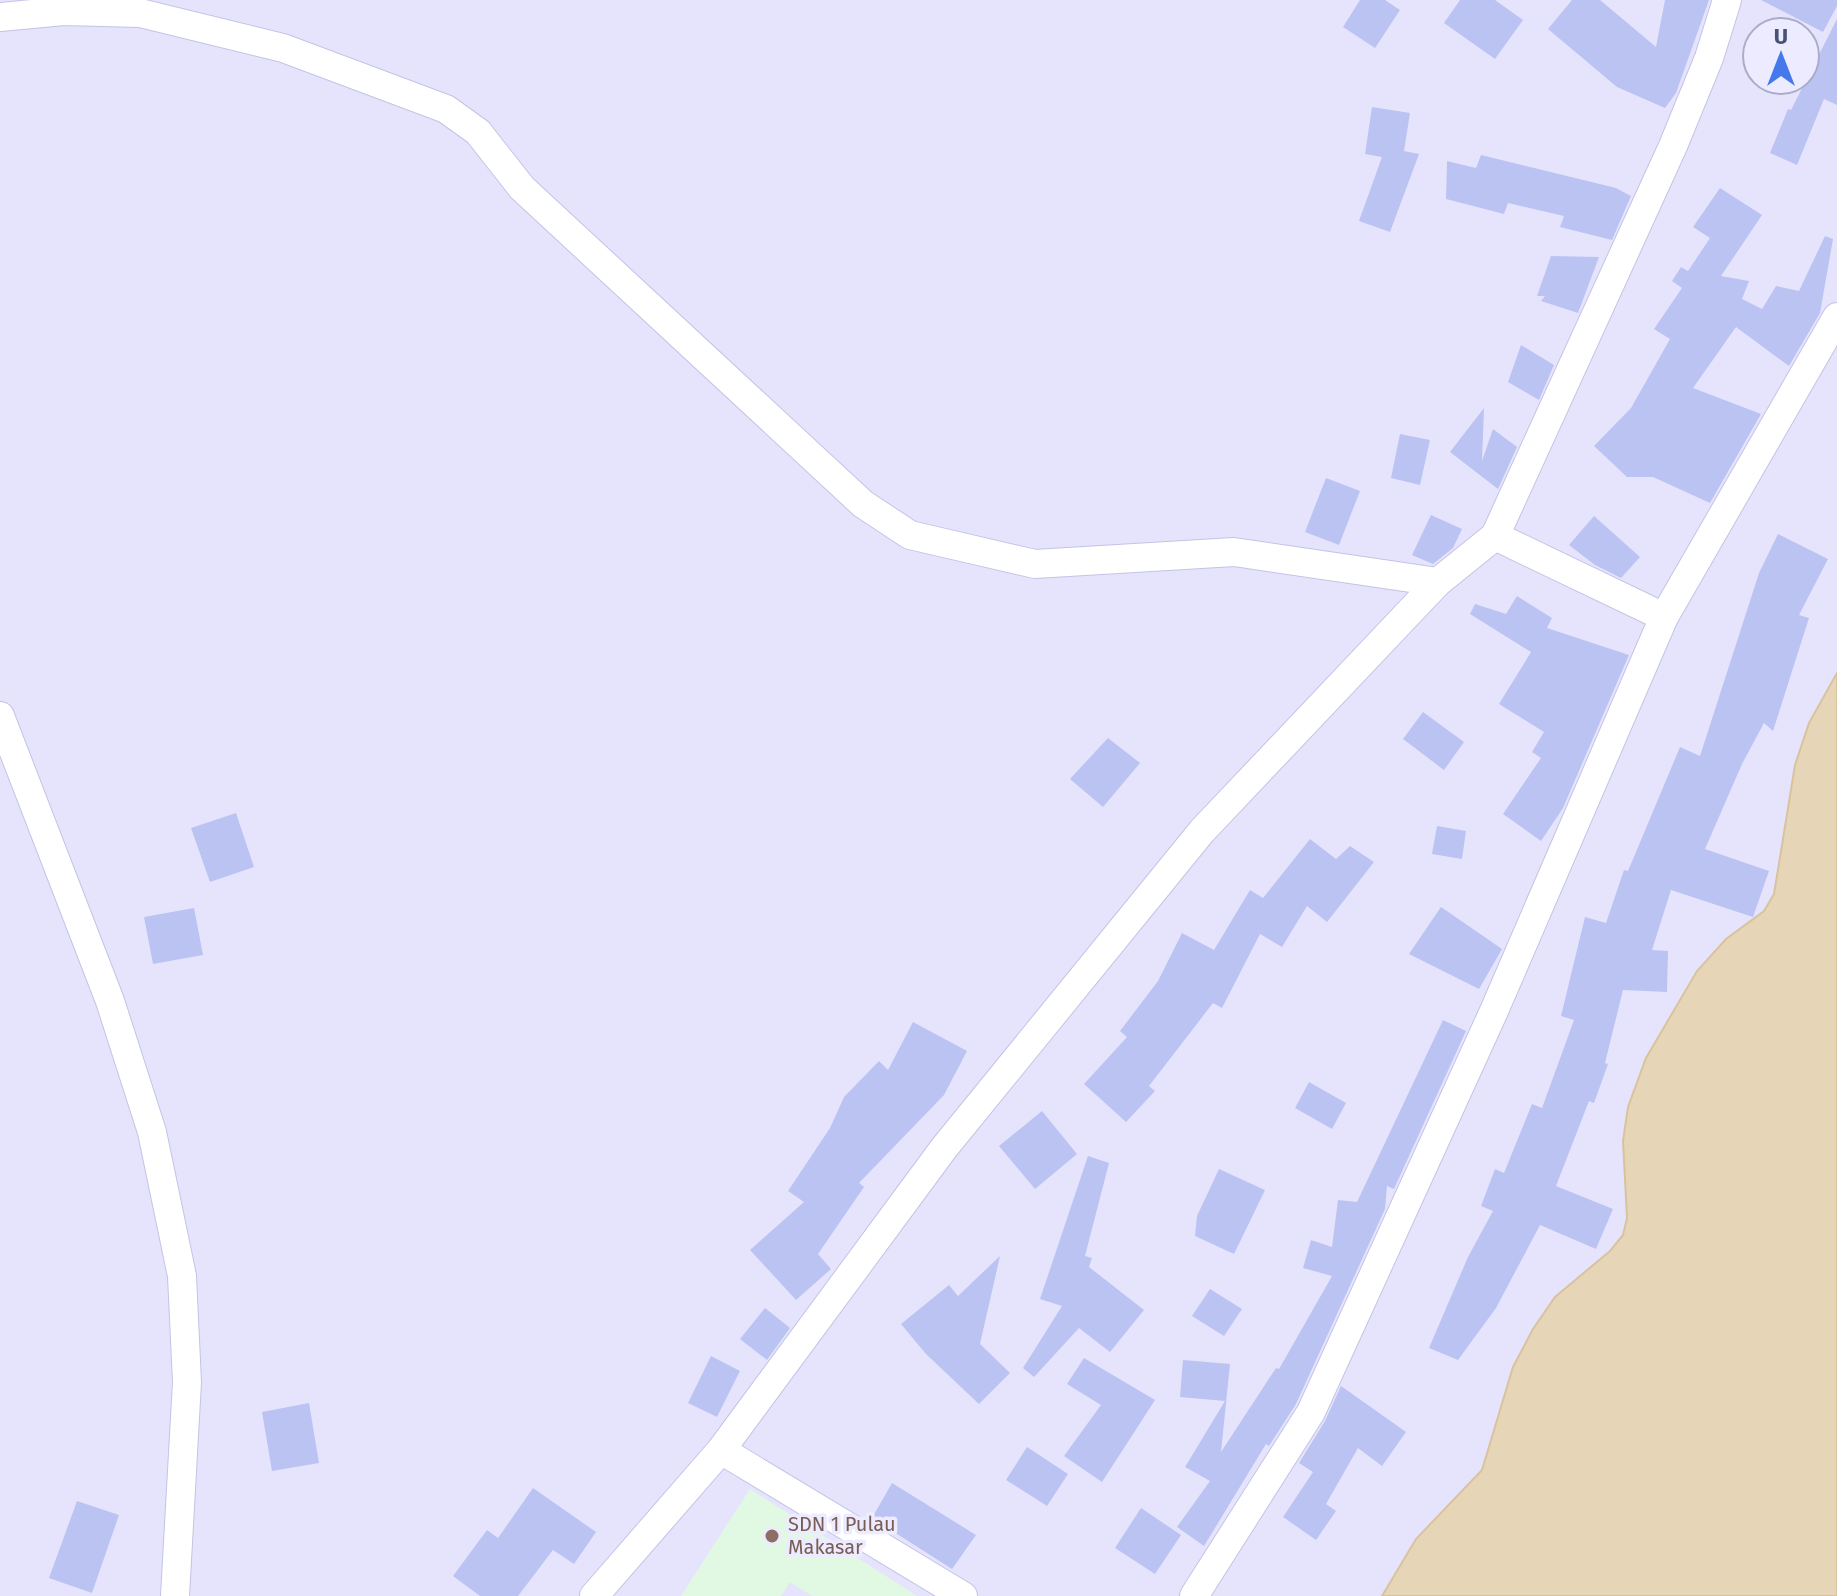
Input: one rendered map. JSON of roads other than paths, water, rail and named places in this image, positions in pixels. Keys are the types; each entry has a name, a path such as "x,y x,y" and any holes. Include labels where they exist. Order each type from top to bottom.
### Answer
{"street":[{"path":"594,1596 721,1450 944,1148 1202,831 1438,582 1495,536 1673,146 1709,58 1727,0"},
{"path":"0,17 64,11 140,13 283,48 446,109 478,132 522,188 863,504 910,535 1035,564 1234,552 1438,582"},
{"path":"1194,1596 1311,1412 1494,1011 1664,617 1837,317"},
{"path":"1495,536 1664,617"},
{"path":"0,716 110,1001 152,1132 182,1276 187,1382 175,1596"},
{"path":"721,1450 963,1596"}],"place":[{"name":"SDN 1 Pulau Makasar","path":"772,1536"}]}
